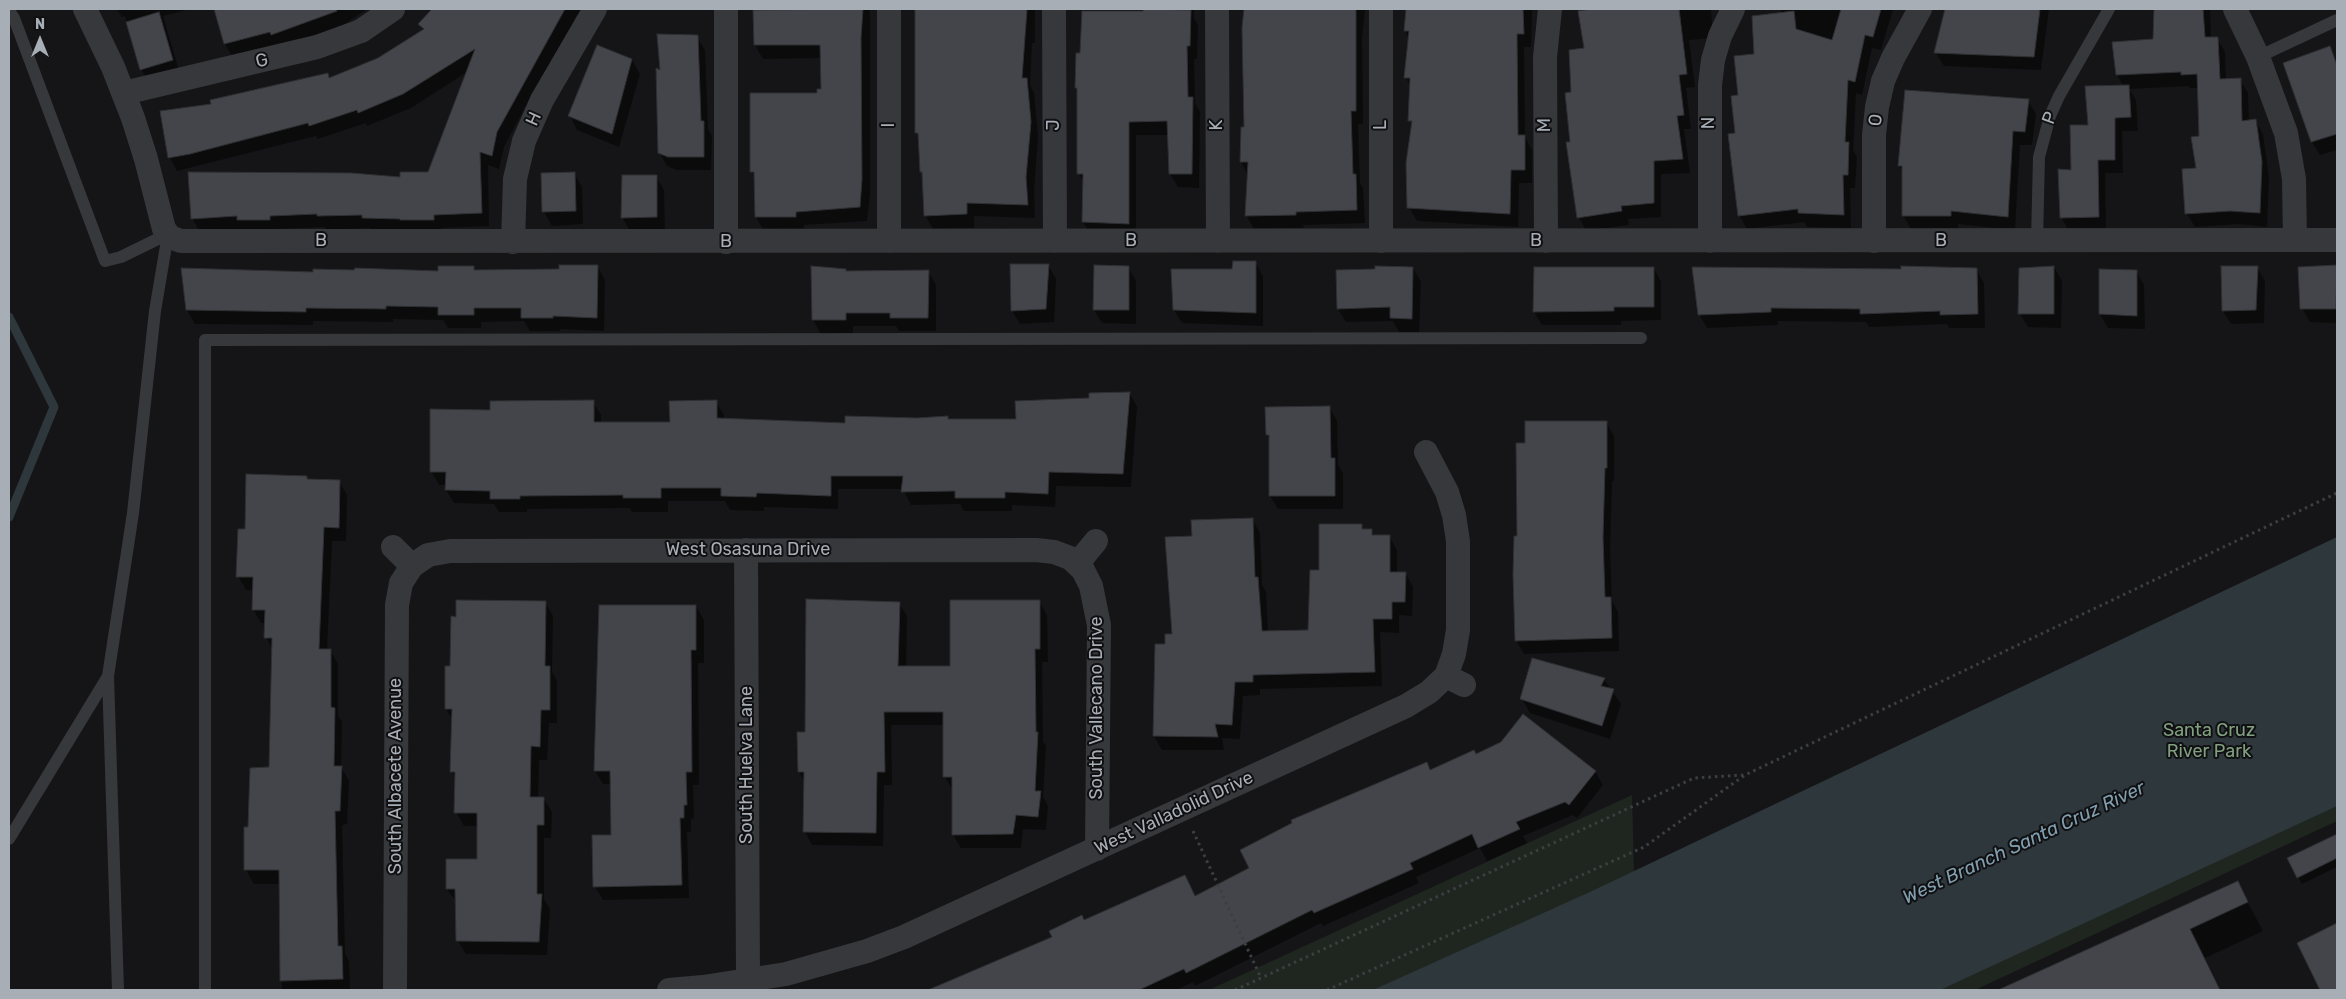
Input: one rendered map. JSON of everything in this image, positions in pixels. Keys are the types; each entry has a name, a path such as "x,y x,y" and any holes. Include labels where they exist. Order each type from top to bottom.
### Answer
{"street":[{"path":"85,9 103,44 124,93 146,159 160,217 168,234"},
{"name":"G","path":"124,93 324,45 361,31 393,9"},
{"name":"H","path":"513,242 515,179 524,141 542,100 595,9"},
{"path":"726,9 726,242"},
{"name":"I","path":"889,9 889,241"},
{"name":"J","path":"1054,9 1055,241"},
{"name":"K","path":"1217,9 1218,241"},
{"name":"L","path":"1381,9 1381,241"},
{"name":"M","path":"1546,241 1545,57 1550,9"},
{"name":"N","path":"1710,241 1710,85 1713,60 1720,36 1733,9"},
{"name":"O","path":"1874,241 1874,135 1877,108 1883,81 1893,58 1920,9"},
{"path":"2235,9 2258,57 2286,133 2294,179 2295,240"},
{"name":"B","path":"168,234 181,241 513,242 2337,240"},
{"name":"West Valladolid Drive","path":"669,990 748,981 825,964 904,937 1406,706 1429,692 1455,681 1454,654 1458,630 1458,541 1454,515 1447,492 1426,452"},
{"path":"1080,567 1096,541"},
{"path":"393,547 412,566"},
{"name":"South Huelva Lane","path":"746,550 748,981"},
{"name":"West Osasuna Drive","path":"412,566 428,555 450,551 1036,550 1054,552 1070,558 1080,567"},
{"name":"South Albacete Avenue","path":"395,990 397,605 401,583 412,566"},
{"name":"South Vallecano Drive","path":"1080,567 1091,586 1098,625 1097,849"}],"lane":[{"name":"P","path":"2037,240 2039,157 2050,116 2059,96 2109,9"},
{"path":"9,11 14,18 105,262 121,257 168,234"},
{"path":"2258,57 2337,20"},
{"path":"118,990 108,676 134,514 155,311 168,234"},
{"path":"205,990 205,340 1641,338"},
{"path":"9,839 108,676"}],"path":[{"path":"1327,990 1644,847 1745,775 2337,492"},
{"path":"1236,990 1694,778 1745,775"},
{"path":"1183,809 1261,978"}],"green space":[{"name":"West Branch Santa Cruz River","path":"2337,539 2337,821 1975,990 1209,990 1632,795 1634,875"}],"water":[{"name":"West Branch Santa Cruz River","path":"2337,537 2337,806 1940,990 1373,990 1592,891"}],"building":[{"path":"214,9 336,9 337,11 271,35 270,32 224,44"},
{"path":"432,9 565,9 497,132 492,156 480,152 482,213 434,215 434,220 362,218 362,215 317,216 317,214 270,216 270,220 237,220 237,216 191,219 188,172 351,173 400,177 400,172 428,172 475,49 403,94 358,113 357,110 309,126 308,123 190,154 168,158 160,111 211,104 210,100 328,73 329,78 378,58 424,29 418,24"},
{"path":"863,9 861,38 862,179 860,207 796,212 796,217 755,217 754,172 750,172 750,93 817,93 817,89 821,89 820,45 754,45 753,10"},
{"path":"915,9 1027,9 1022,78 1027,78 1031,122 1026,177 1028,205 967,203 967,214 924,216 918,133 915,133"},
{"path":"1143,9 1191,10 1190,46 1187,46 1188,97 1193,97 1192,174 1169,174 1167,121 1129,122 1129,224 1082,222 1083,174 1077,174 1077,88 1075,88 1076,53 1080,53 1082,11 1143,11"},
{"path":"1244,9 1356,9 1356,111 1351,111 1353,174 1356,174 1357,210 1296,212 1296,215 1245,216 1248,162 1240,162 1241,127 1244,127 1242,28"},
{"path":"1406,9 1523,9 1524,34 1517,34 1518,135 1525,135 1525,170 1511,170 1510,214 1407,208 1406,163 1412,121 1408,121 1410,78 1404,78 1409,31 1404,31"},
{"path":"1591,9 1679,9 1687,74 1679,75 1684,115 1677,116 1683,159 1654,161 1654,203 1621,206 1622,211 1577,218 1566,142 1570,142 1565,93 1571,92 1569,50 1584,48 1578,11"},
{"path":"1841,9 1881,9 1873,37 1865,35 1855,82 1848,80 1845,142 1849,142 1848,175 1843,175 1844,215 1798,213 1798,209 1738,216 1728,134 1735,133 1731,96 1738,95 1734,56 1754,54 1752,16 1794,11 1796,29 1832,40"},
{"path":"1945,9 2040,9 2034,57 1934,53"},
{"path":"2154,9 2203,9 2205,37 2218,37 2220,79 2241,78 2242,121 2256,119 2262,162 2260,213 2230,211 2185,214 2182,169 2196,168 2191,137 2199,136 2197,74 2181,75 2181,72 2116,75 2112,42 2153,39"},
{"path":"159,12 173,60 140,70 126,22"},
{"path":"657,34 698,35 701,121 704,121 704,157 668,157 658,153 656,68 660,70"},
{"path":"597,45 632,59 612,134 568,116"},
{"path":"2330,46 2337,65 2337,134 2311,142 2283,63"},
{"path":"2129,85 2131,117 2115,118 2115,160 2098,160 2099,217 2060,218 2058,169 2071,170 2070,125 2088,125 2085,86"},
{"path":"1905,90 2029,99 2025,132 2013,131 2008,217 1951,211 1951,216 1902,216 1902,166 1898,166"},
{"path":"575,172 576,211 542,212 541,173"},
{"path":"622,175 657,175 657,217 621,218"},
{"path":"1233,261 1256,261 1256,313 1173,310 1171,269 1232,269"},
{"path":"1010,264 1049,264 1046,309 1011,311"},
{"path":"559,265 598,265 597,318 553,316 553,318 521,318 521,308 474,308 474,315 438,315 438,307 386,306 386,309 306,308 306,312 186,310 181,268 313,272 313,269 354,270 355,268 438,271 438,266 474,266 474,270 559,269"},
{"path":"1094,265 1129,266 1129,310 1093,310"},
{"path":"2337,265 2336,309 2300,309 2298,267"},
{"path":"811,266 846,269 846,271 929,270 928,318 890,318 890,313 846,313 846,320 812,320"},
{"path":"1375,266 1413,267 1412,319 1390,318 1390,307 1337,309 1336,270 1375,269"},
{"path":"1901,266 1977,268 1978,314 1940,315 1940,311 1860,314 1860,309 1771,308 1771,312 1698,315 1692,267 1901,269"},
{"path":"2054,266 2054,314 2018,314 2019,268"},
{"path":"2221,266 2258,266 2256,310 2222,311"},
{"path":"1534,267 1654,267 1654,307 1614,307 1614,311 1533,312"},
{"path":"2099,269 2137,270 2137,316 2099,314"},
{"path":"1130,392 1123,474 1049,472 1048,494 1005,492 1005,498 955,498 955,491 901,492 903,476 831,476 831,496 757,493 756,497 721,496 721,488 661,488 661,498 623,498 623,495 520,496 520,499 490,499 490,491 445,490 446,472 430,472 430,409 490,410 490,401 594,400 594,422 670,422 669,401 717,400 717,418 845,423 845,416 917,418 948,416 948,419 1016,419 1015,401 1089,398 1089,393"},
{"path":"1330,406 1331,458 1335,458 1335,496 1269,496 1269,435 1266,435 1265,407"},
{"path":"1525,421 1607,421 1607,468 1605,468 1603,537 1605,597 1611,597 1612,638 1515,641 1513,575 1514,536 1517,536 1516,443 1525,443"},
{"path":"246,474 307,476 307,479 340,480 339,528 324,527 319,649 331,649 331,707 335,708 334,766 342,766 340,811 335,811 338,946 342,946 343,979 280,981 279,870 244,870 244,827 248,827 250,768 269,767 272,638 264,638 265,610 252,610 253,577 236,577 238,529 245,529"},
{"path":"1253,518 1255,577 1258,577 1262,631 1308,630 1310,570 1319,570 1319,524 1362,524 1362,529 1372,529 1372,535 1390,535 1390,572 1406,572 1405,602 1392,602 1392,619 1373,619 1375,672 1253,675 1253,682 1235,682 1232,725 1215,724 1218,737 1153,736 1155,644 1165,644 1165,634 1172,634 1165,537 1192,536 1191,520"},
{"path":"806,599 900,602 898,666 950,666 950,600 1040,600 1040,649 1035,649 1036,732 1038,732 1035,791 1041,791 1038,817 1016,815 1013,834 952,835 952,777 943,777 943,712 884,712 885,772 877,772 876,833 803,832 804,772 798,772 797,732 805,732"},
{"path":"456,600 546,601 545,666 550,666 550,710 541,710 540,747 531,746 530,797 544,797 544,825 537,825 537,894 542,894 539,942 456,941 455,889 446,889 446,859 477,859 477,813 454,813 455,772 450,772 452,709 445,709 445,666 450,666 451,616 456,617"},
{"path":"599,605 696,605 696,650 691,650 692,772 686,772 687,805 684,805 684,818 680,818 682,885 593,887 592,835 611,835 610,771 594,771"},
{"path":"1532,658 1605,678 1601,686 1614,689 1602,726 1520,699"},
{"path":"1523,714 1596,771 1569,805 1565,802 1516,822 1520,829 1478,848 1472,834 1410,863 1413,869 1314,913 1312,910 1186,973 1184,969 1139,990 928,990 1052,937 1049,931 1082,915 1084,920 1185,875 1195,896 1249,868 1240,850 1292,823 1291,820 1427,762 1430,770 1474,750 1476,754 1501,742"},
{"path":"2337,834 2337,858 2297,878 2287,858"},
{"path":"2238,881 2248,902 2190,929 2220,990 1998,990"},
{"path":"2337,923 2337,990 2320,990 2297,943"}],"waterway":[{"path":"9,317 54,407 9,517"}],"park label":[{"name":"Santa Cruz River Park","path":"2209,741"}]}
